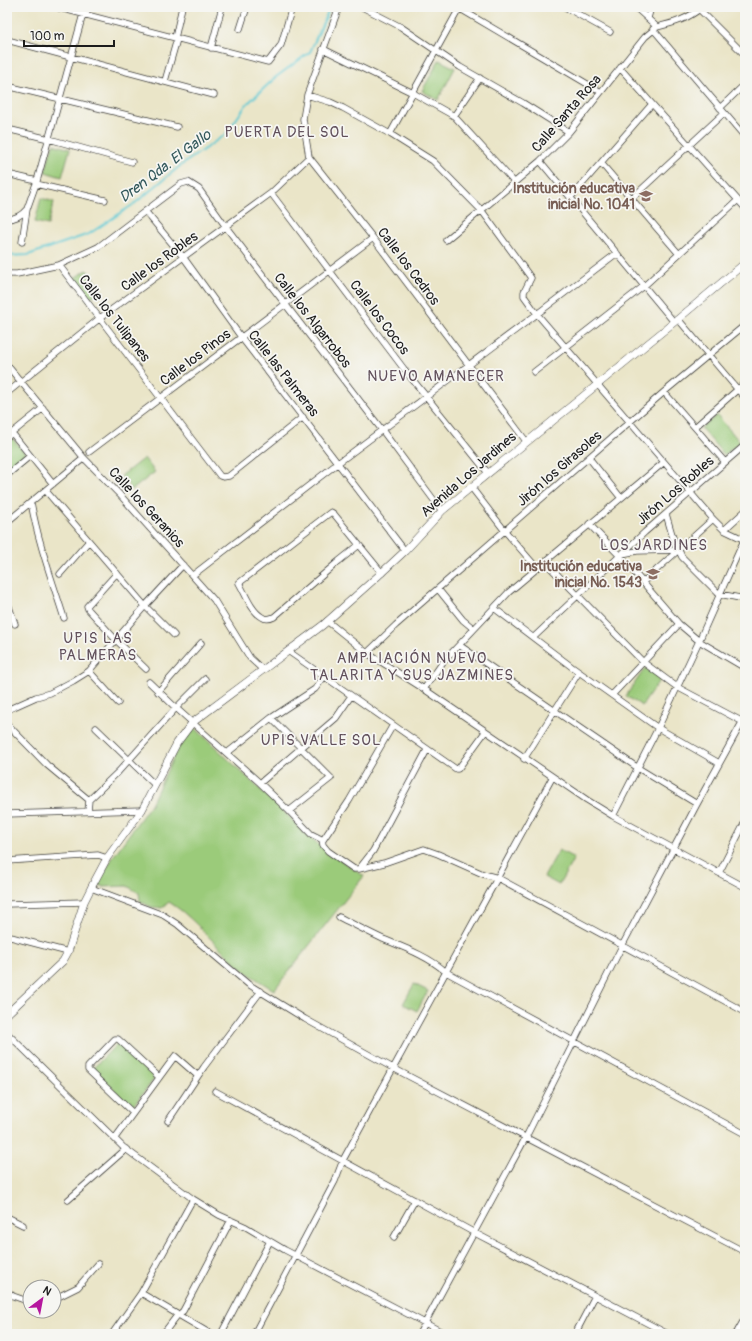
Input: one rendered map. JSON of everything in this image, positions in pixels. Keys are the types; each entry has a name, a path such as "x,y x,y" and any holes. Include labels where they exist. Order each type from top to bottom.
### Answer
{"street":[{"path":"56,7 268,62 281,45 292,7"},
{"path":"22,242 27,209 49,139 85,7"},
{"path":"165,81 176,39 182,7"},
{"path":"211,48 222,7"},
{"path":"240,29 247,7"},
{"name":"Calle los Cedros","path":"338,7 307,95 303,119 309,157 373,238 526,441"},
{"path":"362,7 401,27 435,51 523,102 569,132"},
{"path":"390,134 459,7 601,92"},
{"path":"565,7 610,32"},
{"path":"635,7 648,18 722,111 745,137"},
{"path":"648,18 651,7"},
{"path":"655,28 682,20 701,8 745,55"},
{"name":"Calle Santa Rosa","path":"446,240 540,161 569,132 644,37 655,28"},
{"path":"7,40 214,95"},
{"path":"323,49 413,92 454,116 514,182"},
{"path":"620,68 745,208"},
{"path":"454,116 480,78"},
{"path":"632,198 689,145 722,111 745,84"},
{"path":"7,86 177,127"},
{"path":"307,95 330,102 343,108 390,134 433,161 482,211 531,278 524,292 524,296 537,314 712,519 724,530 745,540 658,728 613,816"},
{"path":"571,197 652,104"},
{"path":"7,129 132,162"},
{"name":"Calle los Robles","path":"7,393 100,318 271,193 309,157"},
{"path":"540,161 644,286 708,355 745,398"},
{"path":"601,163 679,254"},
{"path":"7,174 36,183 105,200"},
{"name":"Calle los Algarrobos","path":"145,211 181,184 188,182 199,189 226,227 382,430 442,511"},
{"name":"Calle los Cocos","path":"271,193 488,473"},
{"path":"534,372 644,286 738,200"},
{"path":"7,219 23,214 27,209"},
{"path":"7,274 18,274 59,265 98,247 145,211"},
{"name":"Calle las Palmeras","path":"145,211 184,258 241,338 405,551"},
{"name":"Calle los Pinos","path":"89,452 373,238"},
{"path":"192,575 617,253"},
{"name":"Avenida Los Jardines","path":"7,1014 63,961 68,952 84,902 107,858 142,810 177,743 192,723 327,621 405,551 442,511 745,263"},
{"name":"Calle los Tulipanes","path":"59,265 217,472 223,477 303,417"},
{"name":"Jirón los Girasoles","path":"367,653 396,625 664,392 745,325"},
{"name":"Calle los Geranios","path":"7,365 84,458 120,495 214,600 250,658 263,670"},
{"path":"695,427 745,383"},
{"path":"664,392 725,462"},
{"path":"43,408 9,435 30,456 53,484"},
{"name":"Jirón Los Robles","path":"534,637 689,492 745,445"},
{"path":"7,475 30,456"},
{"path":"7,522 84,458"},
{"path":"589,458 621,498"},
{"path":"424,690 443,662 509,592 663,463"},
{"path":"471,487 505,531 538,568"},
{"path":"46,491 145,606 174,635"},
{"path":"32,502 34,518 44,556 64,618"},
{"path":"724,530 745,511"},
{"path":"359,545 274,618 267,619 261,617 239,583 331,512 359,545 382,573"},
{"path":"666,514 673,538 682,557 719,594 745,599"},
{"path":"643,582 712,519"},
{"path":"589,524 621,555 679,624 699,641 745,668"},
{"path":"60,574 89,541"},
{"path":"621,555 638,551 678,550"},
{"path":"419,1334 473,1232 526,1137 622,946 697,804 744,721 677,687 643,662 545,562"},
{"path":"7,710 36,696 50,693 89,671 145,606 183,565"},
{"path":"117,573 88,606 88,609 116,640 146,669"},
{"path":"438,589 463,620 474,629"},
{"path":"7,601 14,624"},
{"path":"494,608 579,672 658,728 720,763"},
{"path":"327,621 367,653 424,690 552,778 613,816 745,886"},
{"path":"612,695 679,624"},
{"path":"158,692 201,643"},
{"path":"459,645 638,768 697,804"},
{"path":"288,651 456,769 458,769 485,732"},
{"path":"89,671 118,703"},
{"path":"524,759 579,672"},
{"path":"227,753 271,718 315,689 324,677"},
{"path":"88,811 89,800 205,679"},
{"path":"149,682 192,723 260,783 311,834 322,839"},
{"path":"260,783 336,718 352,696"},
{"path":"271,718 331,778 289,811"},
{"path":"7,724 47,765 89,800"},
{"path":"322,839 323,840 349,801 392,725"},
{"path":"96,728 155,785"},
{"path":"360,869 373,851 427,750"},
{"path":"254,1334 335,1182 343,1160 552,778"},
{"path":"7,814 142,810"},
{"path":"720,873 745,822"},
{"path":"322,839 323,845 328,851 354,869 358,870 384,863 424,849 483,874 498,878 745,1012"},
{"path":"7,861 98,854 107,858"},
{"path":"91,888 163,915 177,924 248,984 305,1019 393,1068 745,1252"},
{"path":"7,904 84,902"},
{"path":"338,917 416,952 438,964 446,972 745,1134"},
{"path":"7,936 68,952"},
{"path":"168,1121 198,1076 261,991"},
{"path":"7,1034 126,1149 193,1199 219,1215 246,1227 446,1334"},
{"path":"133,1113 88,1070 88,1067 115,1039 118,1039 159,1077"},
{"path":"115,1138 175,1056 198,1076"},
{"path":"215,1091 473,1232 668,1334"},
{"path":"68,1200 126,1149"},
{"path":"112,1334 141,1293 193,1199"},
{"path":"394,1237 416,1200"},
{"path":"7,1217 23,1225"},
{"path":"163,1334 183,1311 231,1220"},
{"path":"221,1334 270,1241"},
{"path":"62,1295 78,1287 98,1264"},
{"path":"7,1291 13,1296 22,1299"},
{"path":"141,1293 211,1334"},
{"path":"575,1334 595,1296"},
{"path":"736,1334 745,1318"}],"green space":[{"path":"439,60 455,68 438,100 422,91"},
{"path":"53,144 70,149 62,177 45,172"},
{"path":"41,198 54,202 48,225 35,222"},
{"path":"87,270 102,290 90,298 74,278"},
{"path":"717,415 740,442 724,455 701,428"},
{"path":"11,437 27,455 8,470 7,440"},
{"path":"144,458 155,472 132,490 121,476"},
{"path":"645,668 661,678 642,706 626,696"},
{"path":"194,727 321,847 364,876 274,990 241,968 191,919 169,902 162,908 151,907 140,901 139,893 127,886 104,887 97,884 115,854 151,804 182,740"},
{"path":"559,850 574,858 559,885 544,877"},
{"path":"414,984 428,991 417,1011 403,1004"},
{"path":"118,1043 155,1078 132,1107 92,1069"}],"waterway":[{"name":"Dren Qda. El Gallo","path":"7,256 28,255 89,234 134,204 180,166 226,134 246,105 276,77 310,52 330,7"}],"place":[{"name":"Institución educativa inicial No. 1041","path":"646,196"},
{"name":"Institución educativa inicial No. 1543","path":"653,574"}],"district":[{"name":"PUERTA DEL SOL","path":"287,132"},
{"name":"NUEVO AMANECER","path":"436,376"},
{"name":"LOS JARDINES","path":"654,545"},
{"name":"UPIS LAS PALMERAS","path":"98,646"},
{"name":"AMPLIACIÓN NUEVO TALARITA Y SUS JAZMINES","path":"412,666"},
{"name":"UPIS VALLE SOL","path":"321,740"}]}
